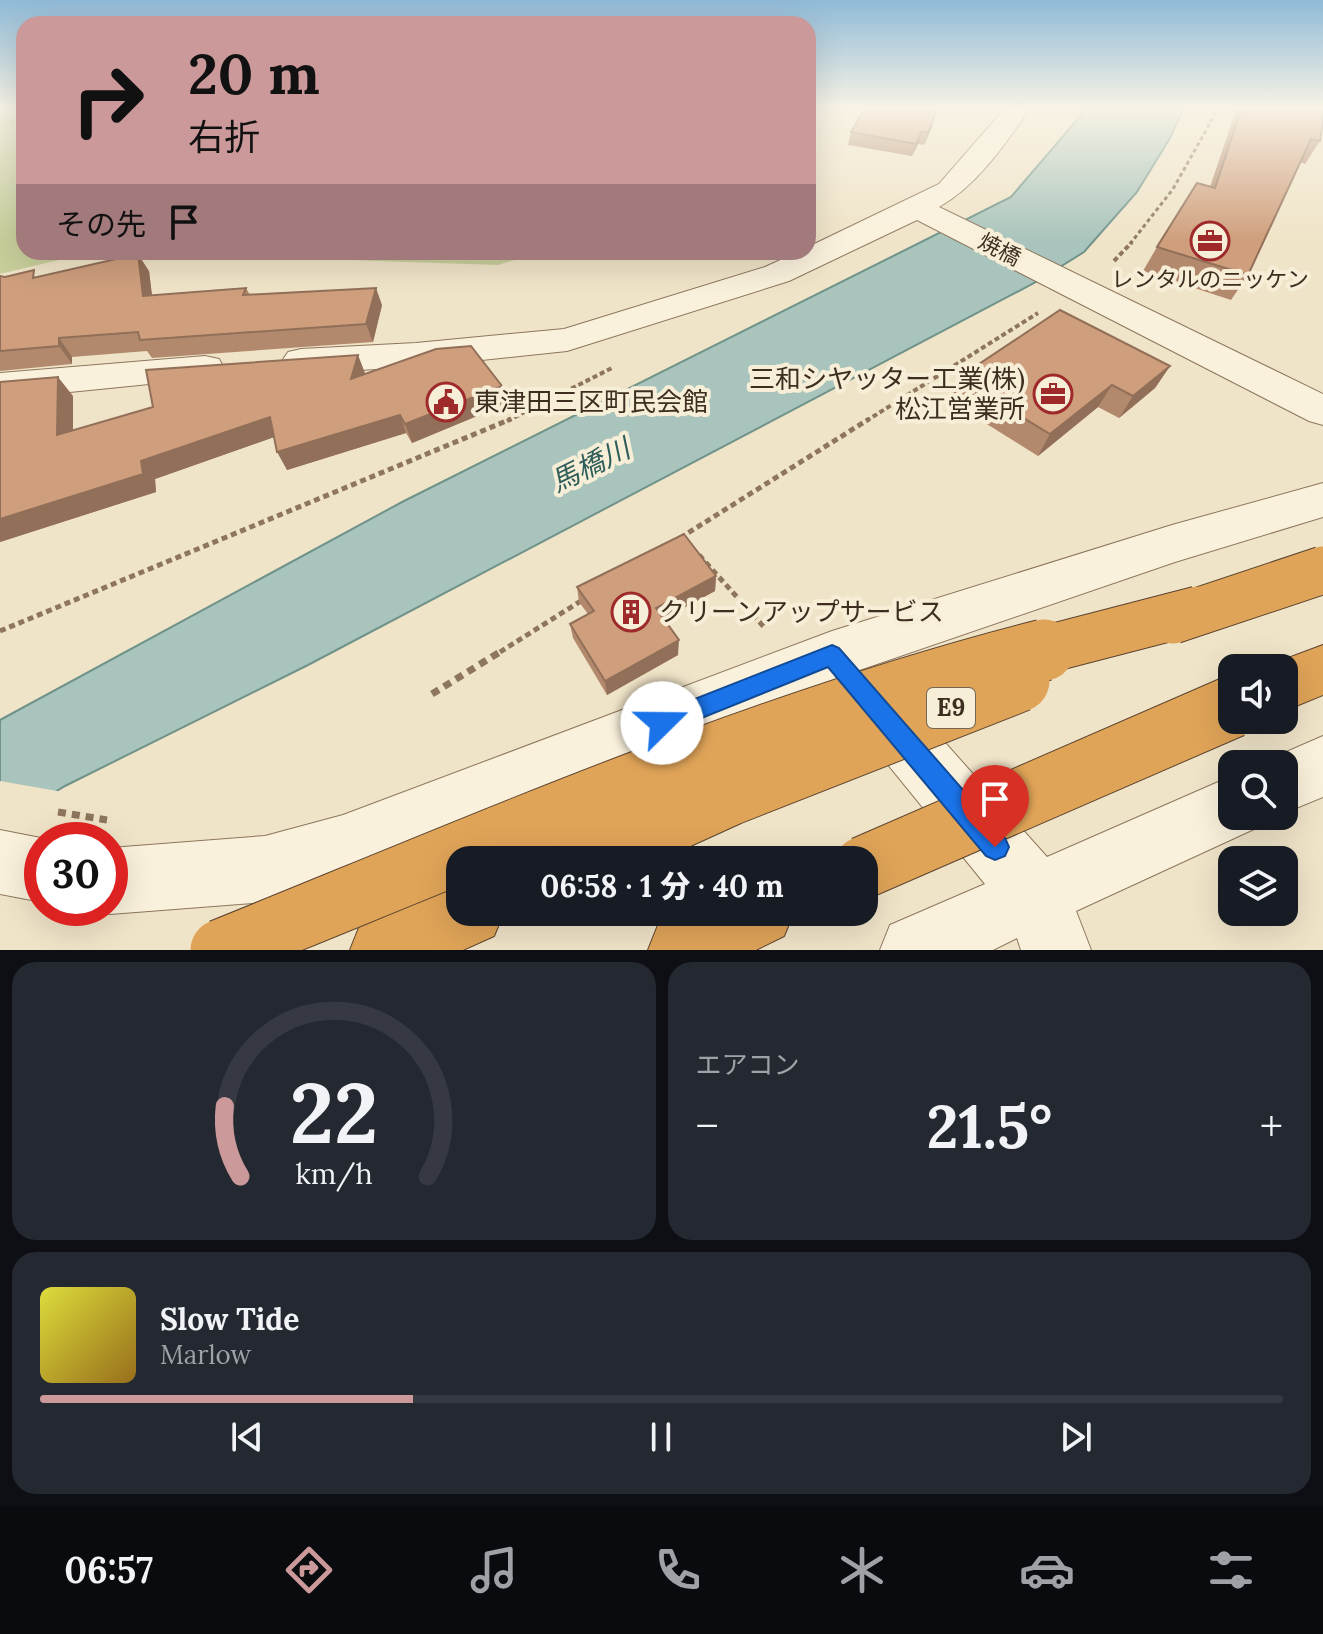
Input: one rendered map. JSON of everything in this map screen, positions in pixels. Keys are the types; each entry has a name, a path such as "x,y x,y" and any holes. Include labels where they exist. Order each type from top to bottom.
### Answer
{"highway":[{"name":"E9","path":"617,846 729,795 1198,610 1323,570"},
{"path":"221,950 650,777 960,671 1198,610"},
{"path":"1298,680 1323,670"},
{"path":"878,861 1218,713"},
{"path":"385,950 446,923"},
{"path":"683,950 732,926"},
{"path":"700,950 739,926"}],"street":[{"path":"816,258 926,212 963,177 984,151"},
{"name":"焼橋","path":"926,212 1323,411"},
{"path":"0,386 525,346 567,340 777,274 811,260"},
{"path":"128,880 265,869 343,847 816,662 1172,544 1323,500"},
{"path":"816,662 1046,922"},
{"path":"1298,777 1323,766"},
{"path":"915,950 1046,922 1218,816"},
{"path":"0,862 24,866"}],"path":[{"path":"670,544 1062,298 1132,244 1198,151"},
{"path":"0,631 522,415 598,378 645,344 660,312"},
{"path":"683,536 816,662"},
{"path":"432,694 591,594"}],"green space":[{"path":"0,151 16,151 16,260 59,260 0,274"},
{"path":"348,260 514,260 498,265"}],"water":[{"name":"馬橋川","path":"1050,151 1162,151 1137,192 1084,252 1036,282 308,665 65,786 0,826 0,720 402,502 1011,197"}],"pier":[{"path":"0,781 63,792 0,830"}],"building":[{"path":"1227,151 1305,151 1248,275 1157,247 1197,183 1215,188"},
{"path":"112,260 139,260 143,296 246,288 243,295 376,288 366,324 140,340 138,332 59,338 59,346 0,351 0,276 34,270 33,278"},
{"name":"三和シヤッター工業(株) 松江営業所","path":"1060,310 1170,366 1133,396 1112,385 1050,434 958,378"},
{"path":"471,346 502,386 405,424 400,415 277,452 270,417 141,461 143,474 0,519 0,382 58,377 57,435 153,407 146,370 358,355 351,379 436,349"},
{"name":"クリーンアップサービス","path":"684,534 716,576 656,608 679,640 605,681 570,624 594,611 577,587"}],"place":[{"name":"レンタルのニッケン","path":"1210,241"},
{"name":"三和シヤッター工業(株) 松江営業所","path":"1053,394"},
{"name":"東津田三区町民会館","path":"446,402"},
{"name":"クリーンアップサービス","path":"631,612"}],"route":[{"path":"662,723 832,655 995,847"}]}
